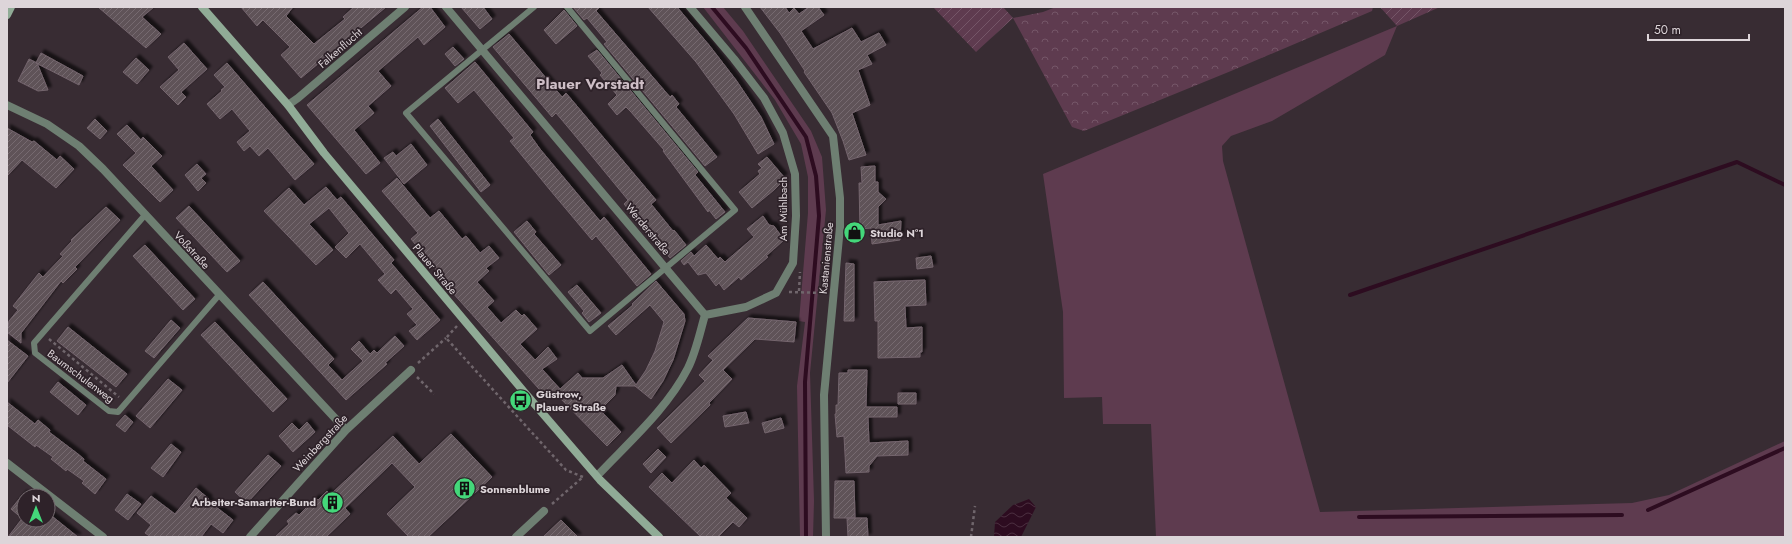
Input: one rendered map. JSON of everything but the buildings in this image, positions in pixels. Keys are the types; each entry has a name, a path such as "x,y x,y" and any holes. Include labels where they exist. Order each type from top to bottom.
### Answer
{"main road":[{"path":"7,15 11,7"},
{"name":"Plauer Straße","path":"202,7 288,105 324,153 593,477 659,537"}],"street":[{"name":"Falkenflucht","path":"288,105 405,7"},
{"name":"Werderstraße","path":"446,7 705,315"},
{"name":"Am Mühlbach","path":"690,7 734,59 764,98 783,133 795,174 796,216 793,263 776,293 746,307 705,315"},
{"name":"Kastanienstraße","path":"745,7 833,136 840,198 840,227 824,395 826,537"},
{"name":"Voßstraße","path":"7,105 47,124 79,146 103,169 144,215 346,430"},
{"path":"593,477 661,408 676,387 689,367 705,315"},
{"name":"Weinbergstraße","path":"250,537 346,430 411,370"},
{"path":"7,463 103,537"},
{"path":"516,537 544,511"}],"lane":[{"path":"534,7 406,113 590,331 735,210 567,7"},
{"name":"Baumschulenweg","path":"144,215 34,343 35,352 109,411 118,412 219,295"}],"path":[{"path":"794,291 821,292"},
{"path":"420,361 446,338 463,320"},
{"path":"42,333 126,403"},
{"path":"446,338 566,470 583,477 593,477"},
{"path":"544,511 583,477"},
{"path":"971,537 975,506"}],"green space":[{"path":"703,7 723,7 743,31 811,131 822,157 826,210 810,373 814,501 813,537 800,537 797,386 805,322 799,321 808,213 808,177 801,144 775,100"},
{"path":"933,7 1003,7 1013,18 976,52"},
{"path":"1056,7 1373,7 1372,11 1084,131 1072,127 1013,18 1043,12"},
{"path":"1380,7 1440,7 1397,26"},
{"path":"1397,26 1385,55 1272,121 1231,136 1222,146 1223,161 1320,512 1632,503 1669,495 1785,441 1785,537 1156,537 1151,424 1103,424 1102,397 1064,398 1063,312 1043,174"}],"water":[{"path":"1029,499 1036,507 1021,537 994,537 995,522 1013,505"}],"waterway":[{"path":"712,7 746,48 806,137 816,176 819,216 805,382 806,537"},
{"path":"1350,295 1737,162 1785,185"},
{"path":"1648,510 1785,448"},
{"path":"1359,517 1622,515"}],"place":[{"name":"Studio N°1","path":"854,233"},
{"name":"Güstrow, Plauer Straße","path":"520,400"},
{"name":"Sonnenblume","path":"464,489"},
{"name":"Arbeiter-Samariter-Bund","path":"332,502"}],"district":[{"name":"Plauer Vorstadt","path":"590,84"}]}
